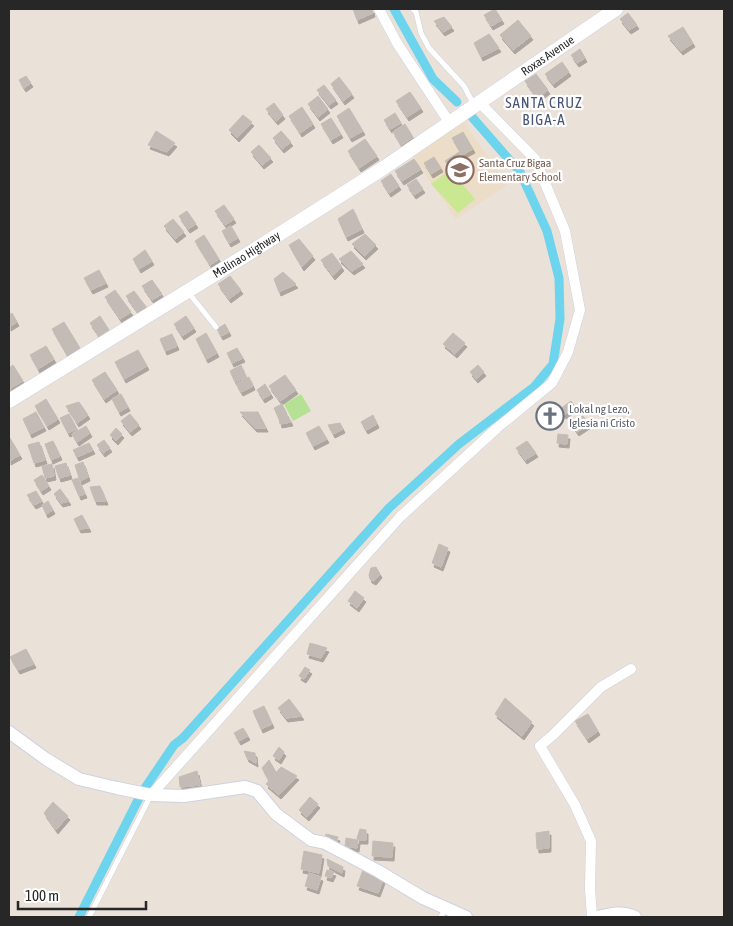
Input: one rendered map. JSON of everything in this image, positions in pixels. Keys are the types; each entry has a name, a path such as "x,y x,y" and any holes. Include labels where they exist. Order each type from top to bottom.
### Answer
{"main road":[{"name":"Roxas Avenue","path":"477,104 616,9"},
{"name":"Malinao Highway","path":"9,401 382,169 477,104"}],"street":[{"path":"380,9 397,43 449,122"},
{"path":"151,795 400,517 497,428 552,383 568,352 580,310 565,231 535,159 477,104"},
{"path":"592,917 590,889 591,841 574,805 540,746 600,687 631,669"},
{"path":"9,732 46,759 79,779 151,795 184,796 245,787 257,791 276,814 311,840 324,843 378,871 443,912 466,917"},
{"path":"598,917 614,913 623,913 635,917"}],"lane":[{"path":"413,9 416,12 421,33 429,48 464,86 477,104"},
{"path":"187,291 216,327"},
{"path":"89,917 151,795"}],"shaded area":[{"name":"Santa Cruz Bigaa Elementary School","path":"464,122 507,185 456,219 413,156"}],"green space":[{"path":"450,170 475,199 458,213 431,184"},
{"path":"301,394 311,411 293,421 284,404"}],"building":[{"path":"353,9 372,9 373,13 357,20"},
{"path":"495,9 502,20 491,26 484,15"},
{"path":"628,13 637,25 629,30 620,19"},
{"path":"444,17 452,27 443,32 434,21"},
{"path":"518,20 531,36 513,50 500,35"},
{"path":"683,27 693,43 681,51 668,36"},
{"path":"489,34 499,48 481,57 474,43"},
{"path":"580,49 585,58 577,63 571,55"},
{"path":"562,62 569,72 553,84 545,74"},
{"path":"536,74 548,90 537,98 525,81"},
{"path":"26,76 31,83 24,88 19,80"},
{"path":"339,77 352,94 343,101 331,84"},
{"path":"324,85 336,100 329,105 317,90"},
{"path":"410,92 421,108 407,117 396,101"},
{"path":"318,96 328,109 318,117 308,104"},
{"path":"274,103 283,115 276,121 266,109"},
{"path":"302,107 313,124 300,133 289,116"},
{"path":"349,108 363,131 350,138 337,116"},
{"path":"395,113 401,123 390,129 384,120"},
{"path":"243,115 252,122 237,138 229,130"},
{"path":"331,118 341,134 331,140 321,124"},
{"path":"405,124 413,137 401,145 393,132"},
{"path":"156,131 175,143 167,152 148,145"},
{"path":"281,131 291,142 282,149 273,138"},
{"path":"463,132 473,149 462,155 452,138"},
{"path":"365,139 377,156 359,168 348,151"},
{"path":"259,145 271,158 262,165 251,152"},
{"path":"459,152 468,165 454,174 445,161"},
{"path":"434,157 441,168 431,174 424,163"},
{"path":"414,159 421,169 402,181 395,171"},
{"path":"391,174 399,186 389,193 381,181"},
{"path":"416,179 423,189 414,195 407,185"},
{"path":"224,205 234,219 225,225 215,211"},
{"path":"353,209 362,229 346,237 338,219"},
{"path":"187,211 196,224 188,229 179,216"},
{"path":"173,219 184,232 175,239 164,226"},
{"path":"231,226 238,238 229,243 222,231"},
{"path":"365,234 376,245 364,256 352,244"},
{"path":"204,235 219,259 210,265 195,241"},
{"path":"299,239 313,256 302,267 289,245"},
{"path":"145,250 152,261 139,269 133,259"},
{"path":"351,251 363,264 352,271 339,259"},
{"path":"332,253 342,267 333,276 321,260"},
{"path":"99,270 106,283 91,290 84,278"},
{"path":"283,272 296,284 279,292 274,279"},
{"path":"230,276 241,290 229,299 218,284"},
{"path":"152,280 162,294 152,300 142,286"},
{"path":"115,290 131,312 120,319 105,297"},
{"path":"134,291 147,308 139,314 126,296"},
{"path":"12,313 17,322 9,327 9,315"},
{"path":"100,316 109,330 99,336 90,323"},
{"path":"186,316 194,328 182,336 174,324"},
{"path":"64,322 80,348 67,355 52,329"},
{"path":"225,324 229,332 221,336 217,329"},
{"path":"206,333 217,353 206,359 196,339"},
{"path":"453,333 465,343 455,354 443,344"},
{"path":"172,334 177,346 165,351 160,339"},
{"path":"46,346 54,359 38,369 30,355"},
{"path":"237,348 243,358 232,363 227,353"},
{"path":"138,350 147,366 124,379 115,362"},
{"path":"13,365 23,381 9,389 9,368"},
{"path":"241,365 246,377 235,382 230,371"},
{"path":"478,365 484,372 476,379 470,372"},
{"path":"105,372 117,390 104,399 92,380"},
{"path":"285,375 296,390 280,401 269,386"},
{"path":"249,377 253,386 241,392 236,384"},
{"path":"265,384 271,394 263,399 257,390"},
{"path":"121,394 128,407 119,412 112,399"},
{"path":"46,399 58,419 47,426 35,406"},
{"path":"571,401 575,407 564,415 560,409"},
{"path":"79,402 88,415 77,423 66,406"},
{"path":"282,404 287,415 279,419 274,408"},
{"path":"36,412 44,427 30,434 23,419"},
{"path":"240,412 258,412 266,428 255,428"},
{"path":"69,414 77,429 68,433 60,418"},
{"path":"130,414 139,425 130,432 121,421"},
{"path":"373,415 377,424 366,430 361,422"},
{"path":"288,416 291,422 280,424 279,419"},
{"path":"583,416 589,424 577,432 571,424"},
{"path":"340,423 343,429 333,434 328,425"},
{"path":"86,426 90,433 77,442 72,434"},
{"path":"319,426 327,439 313,446 306,433"},
{"path":"116,428 122,434 116,441 110,435"},
{"path":"558,434 568,435 567,444 557,443"},
{"path":"9,439 20,455 9,461"},
{"path":"104,440 110,448 103,453 97,445"},
{"path":"53,441 60,456 51,460 45,444"},
{"path":"527,441 536,453 525,460 516,448"},
{"path":"39,442 45,460 34,463 28,445"},
{"path":"89,443 93,450 77,457 73,450"},
{"path":"83,462 88,477 80,481 75,465"},
{"path":"66,463 70,475 59,478 55,466"},
{"path":"52,464 54,476 45,478 42,466"},
{"path":"42,475 49,486 41,491 34,480"},
{"path":"78,478 85,494 79,496 72,480"},
{"path":"100,486 106,501 95,501 90,487"},
{"path":"60,489 69,501 61,503 54,494"},
{"path":"36,491 42,501 34,505 27,495"},
{"path":"48,501 53,510 46,514 42,505"},
{"path":"82,515 89,528 79,529 74,519"},
{"path":"439,544 448,548 441,567 432,563"},
{"path":"376,567 380,574 374,581 370,579 369,575 371,568"},
{"path":"355,591 364,598 357,608 348,601"},
{"path":"310,643 327,648 321,658 307,654"},
{"path":"26,649 34,664 18,670 10,657"},
{"path":"305,667 310,670 304,679 299,676"},
{"path":"505,698 532,722 522,736 495,714"},
{"path":"289,699 302,716 286,718 278,708"},
{"path":"264,706 272,724 261,729 253,711"},
{"path":"588,714 598,731 587,739 575,721"},
{"path":"243,728 248,736 239,741 234,733"},
{"path":"279,747 284,752 279,760 273,756"},
{"path":"244,751 255,753 256,763 247,758"},
{"path":"269,760 277,774 268,779 262,768"},
{"path":"281,767 297,776 279,795 266,784"},
{"path":"197,771 200,785 180,787 179,777"},
{"path":"310,797 318,804 307,817 299,810"},
{"path":"53,802 68,816 56,830 44,813"},
{"path":"360,829 366,830 366,840 358,840"},
{"path":"549,831 549,848 537,849 536,833"},
{"path":"326,834 338,837 336,843 325,839"},
{"path":"346,838 358,840 357,848 345,846"},
{"path":"373,841 393,843 392,857 372,856"},
{"path":"304,851 322,855 319,873 301,869"},
{"path":"327,859 343,867 342,873 328,866"},
{"path":"327,870 334,872 331,878 325,876"},
{"path":"363,870 384,877 378,893 357,886"},
{"path":"309,873 321,877 317,890 305,886"}],"waterway":[{"path":"394,9 433,79 457,102"},
{"path":"145,788 174,745 183,738 389,508 459,444 534,387 553,364 560,319 559,278 547,231 520,172 472,117"},
{"path":"79,917 139,798"}],"place":[{"name":"Santa Cruz Bigaa Elementary School","path":"460,170"},
{"name":"Lokal ng Lezo, Iglesia ni Cristo","path":"550,416"}],"district":[{"name":"SANTA CRUZ BIGA-A","path":"544,110"}]}
